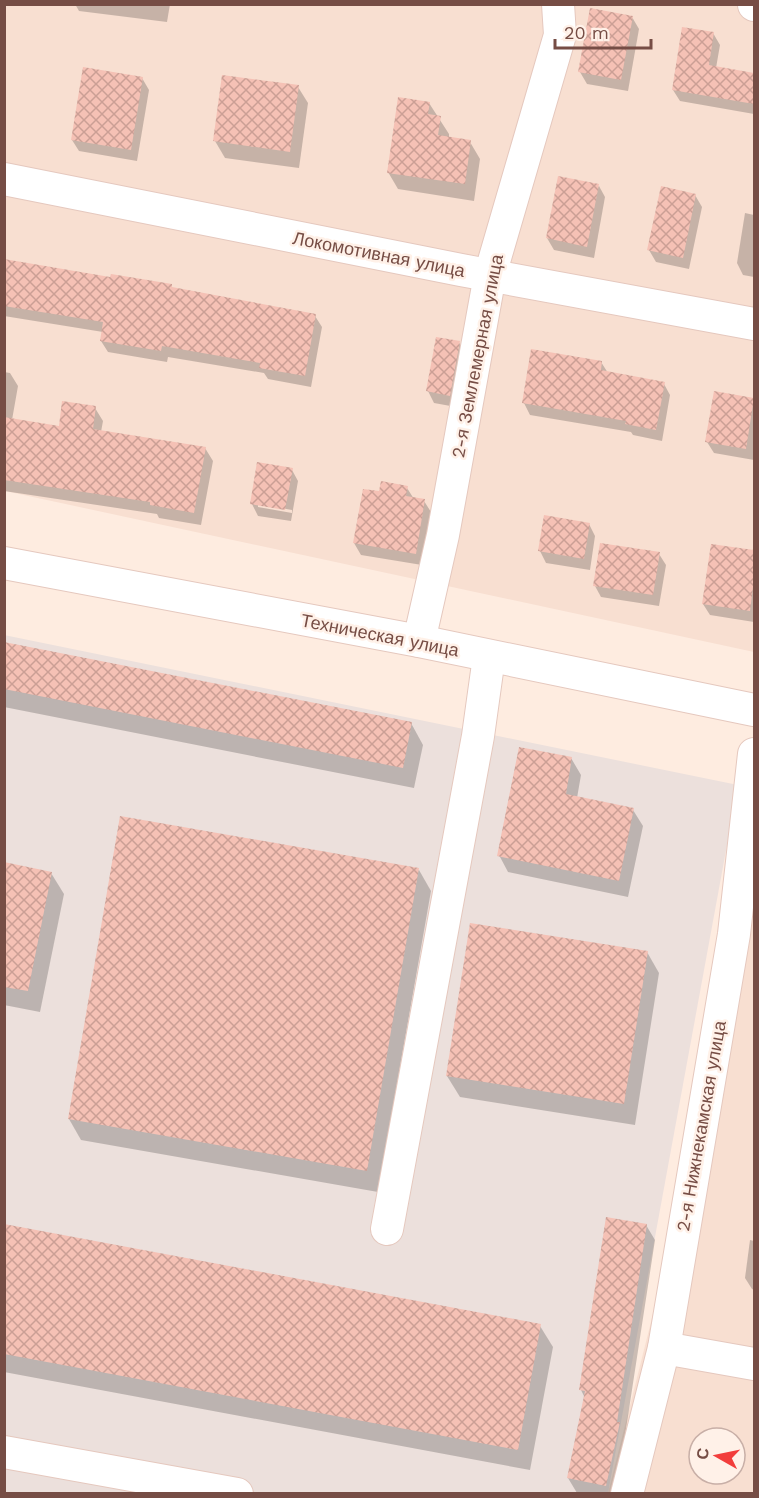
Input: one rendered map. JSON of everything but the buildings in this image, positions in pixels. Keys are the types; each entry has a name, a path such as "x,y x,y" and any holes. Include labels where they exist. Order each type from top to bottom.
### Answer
{"street":[{"name":"2-я Землемерная улица","path":"419,641 443,535 490,275 560,35 558,4"},
{"name":"Локомотивная улица","path":"4,179 490,275 754,324"},
{"name":"Техническая улица","path":"4,563 419,641 754,710"},
{"path":"387,1229 478,736 489,657"},
{"name":"2-я Нижнекамская улица","path":"627,1494 664,1348 734,934 754,754"},
{"path":"664,1348 754,1364"},
{"path":"4,1452 237,1494"}],"shaded area":[{"path":"5,5 754,5 754,652 5,491"},
{"path":"4,635 738,785 608,1493 5,1493"},
{"path":"754,912 754,1493 608,1493"}]}
